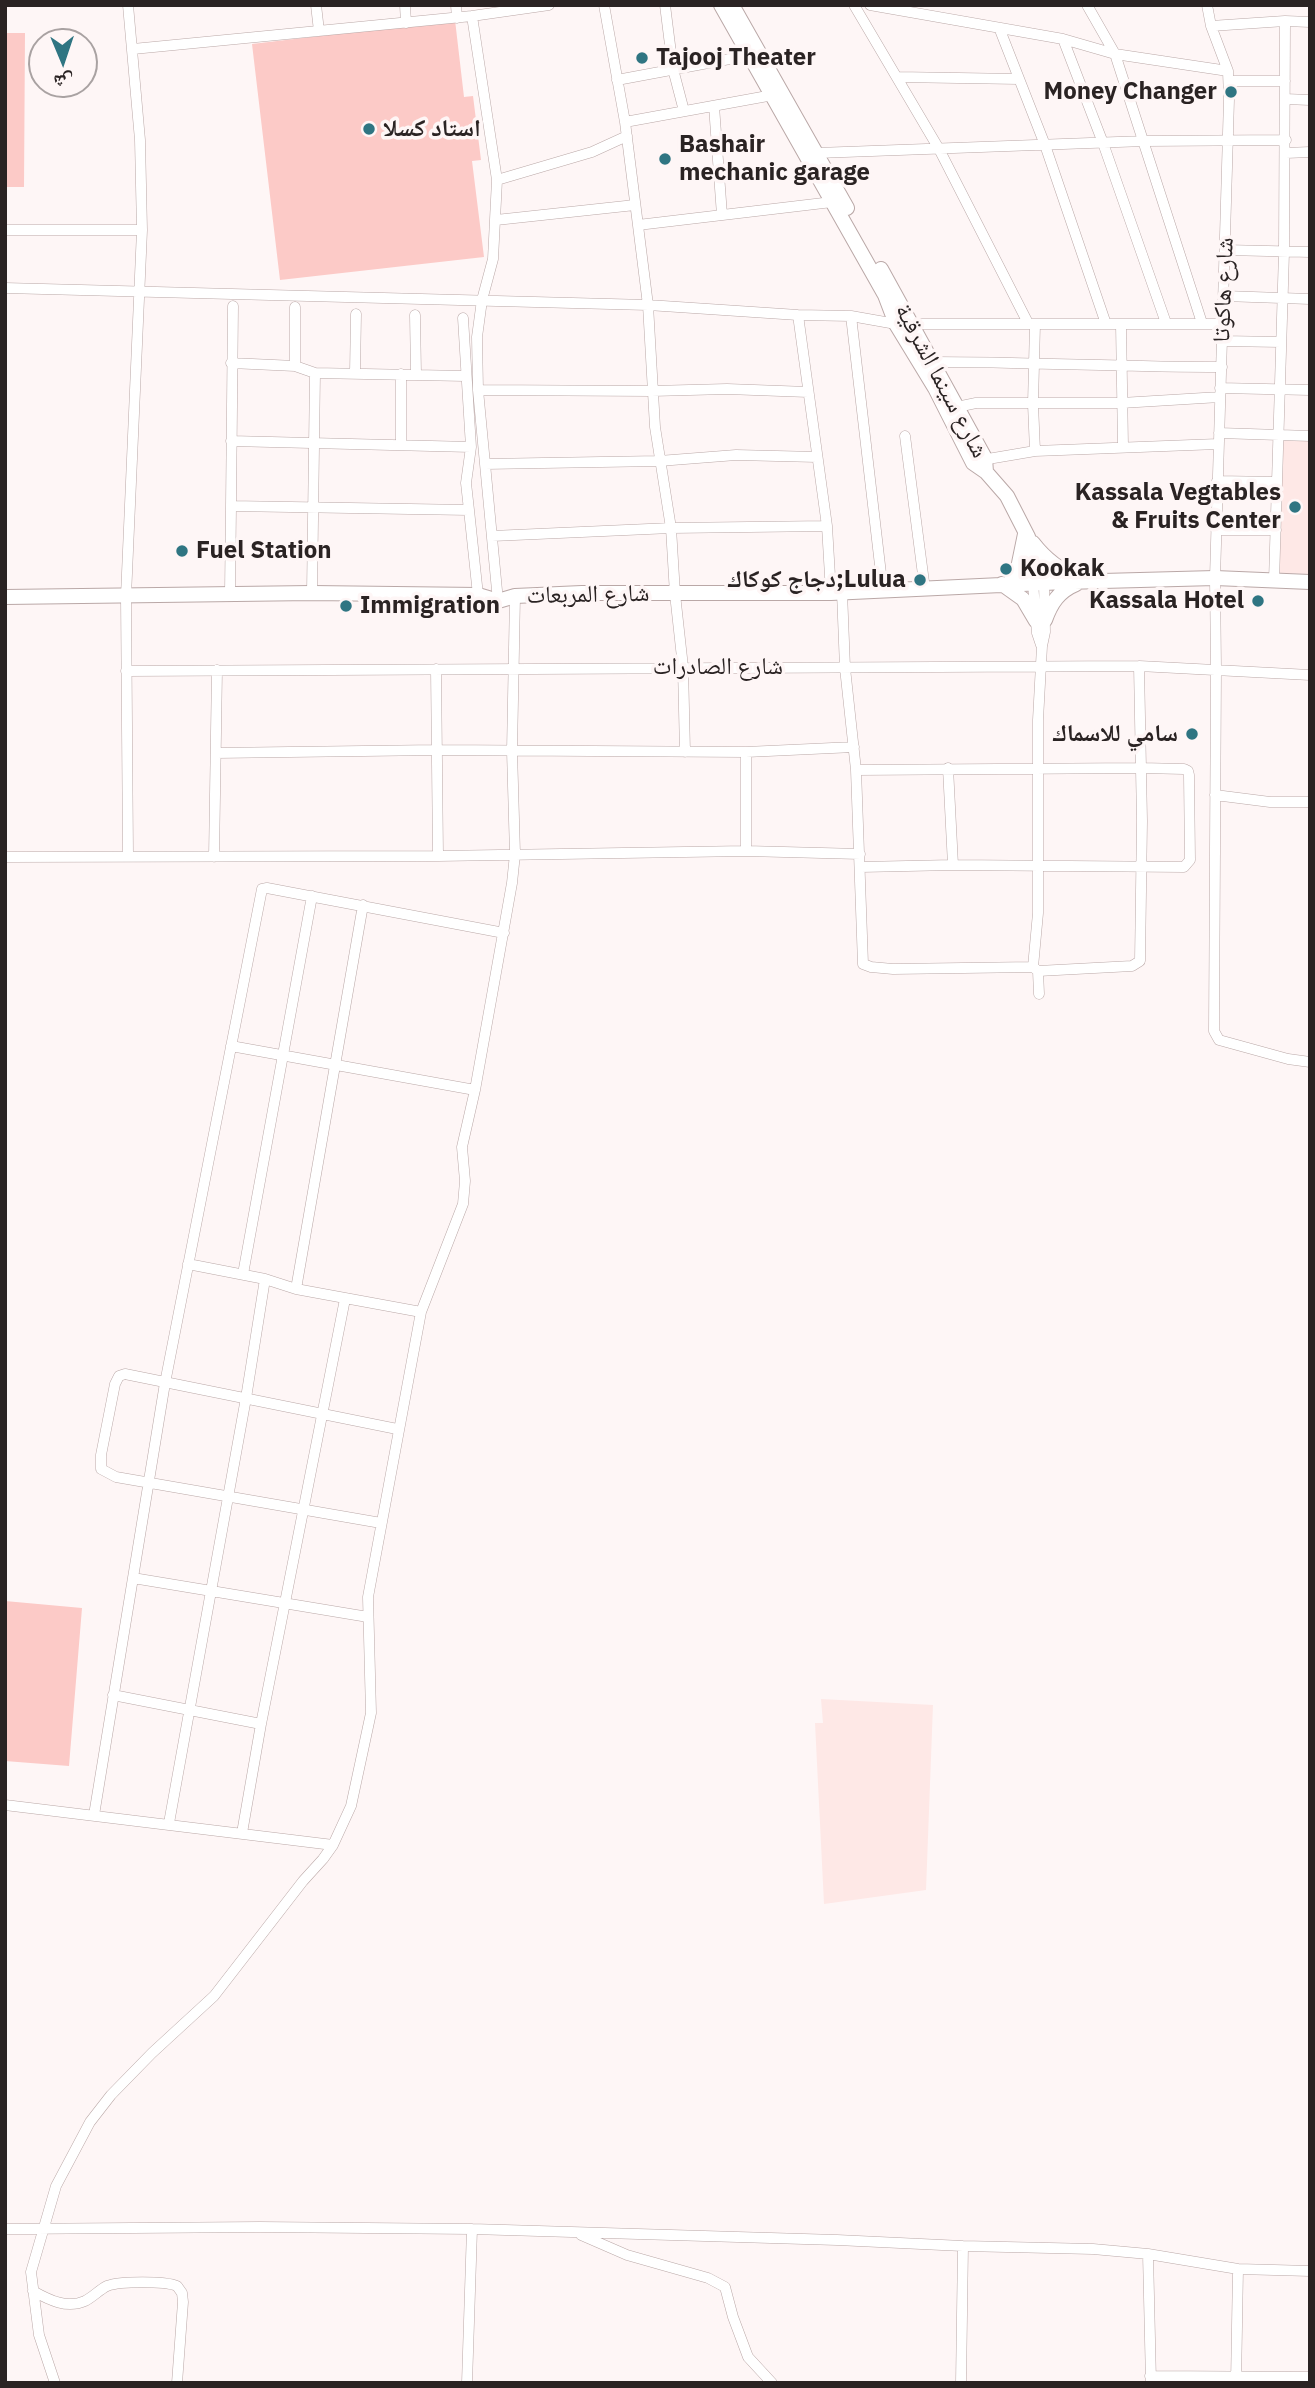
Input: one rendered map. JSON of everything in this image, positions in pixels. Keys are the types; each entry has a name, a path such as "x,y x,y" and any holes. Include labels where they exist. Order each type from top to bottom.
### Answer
{"main road":[{"name":"شارع سينما الشرقية","path":"720,5 751,55 981,464 1007,496 1027,535"},
{"name":"شارع سينما الشرقية","path":"732,5 817,153 903,324 933,362 951,408"},
{"path":"1027,535 1042,555 1063,572 1088,582"},
{"path":"1027,535 1018,568 1006,584 1023,599 1040,621 1060,593 1073,585 1088,582"},
{"path":"1027,535 1039,583"},
{"name":"شارع المربعات","path":"5,597 312,593 478,595 498,601 515,596 582,593 837,593 1006,584 1215,578 1310,582"}],"street":[{"path":"128,5 140,140 142,230 126,596 128,856"},
{"path":"316,5 319,31"},
{"path":"405,5 407,23"},
{"path":"456,5 457,18"},
{"path":"133,49 457,18 549,5"},
{"path":"604,5 625,122 648,305 652,391 659,461 671,528 683,667 685,752"},
{"path":"665,5 673,69 684,111"},
{"path":"854,5 939,149 1032,323 1035,451"},
{"path":"870,5 1063,39 1115,54 1229,76 1286,81"},
{"path":"939,5 941,18"},
{"path":"1087,5 1115,54 1202,323"},
{"name":"شارع هاكوتا","path":"1207,5 1229,76 1215,578 1214,1031 1219,1040 1288,1059 1310,1062"},
{"path":"472,16 497,180 493,259 482,300 477,337 478,390 498,601"},
{"path":"1274,581 1284,252 1286,20"},
{"path":"1212,26 1286,20 1310,22"},
{"path":"1000,30 1045,145 1106,324"},
{"path":"1063,39 1103,143 1166,323"},
{"path":"617,80 751,55"},
{"path":"897,78 1019,79"},
{"path":"625,122 773,95"},
{"path":"1285,99 1310,100"},
{"path":"714,106 722,215"},
{"path":"497,180 592,152 627,136"},
{"path":"817,153 1145,141 1286,140"},
{"path":"1286,153 1310,152"},
{"path":"638,225 832,202"},
{"path":"496,220 635,205"},
{"path":"5,230 142,230"},
{"path":"1225,250 1310,252"},
{"path":"5,288 648,305 851,316 903,324 1223,324"},
{"path":"1224,296 1310,299"},
{"path":"230,593 233,306"},
{"path":"295,307 295,366"},
{"path":"355,373 356,314"},
{"path":"415,315 416,374"},
{"path":"798,315 837,593 854,747 863,964 871,968 893,969 1036,969 1137,964 1141,956 1142,867 1139,666"},
{"path":"851,316 883,591"},
{"path":"463,318 471,447 466,483 478,595"},
{"path":"1121,324 1123,446"},
{"path":"1222,341 1281,342"},
{"path":"933,362 1035,362 1121,367 1222,366"},
{"path":"231,363 295,366 315,373 465,376"},
{"path":"312,593 315,373"},
{"path":"401,374 401,445"},
{"path":"478,390 727,389 808,392"},
{"path":"951,408 976,403 1121,402 1220,393 1310,390"},
{"path":"905,436 925,590"},
{"path":"981,464 1035,451 1218,438 1310,436"},
{"path":"231,441 471,447"},
{"path":"485,464 659,461 736,455 817,457"},
{"path":"1217,481 1277,482"},
{"path":"231,506 469,510"},
{"path":"492,536 671,528 827,526"},
{"path":"1216,530 1276,530"},
{"path":"1038,994 1038,768 1042,646 1039,583"},
{"path":"55,2383 39,2335 31,2272 56,2186 90,2122 152,2053 214,1996 333,1845 351,1806 371,1713 368,1597 397,1429 421,1312 463,1204 465,1181 462,1147 504,933 516,854 512,751 515,596"},
{"name":"شارع الصادرات","path":"126,671 1139,666 1310,676"},
{"path":"436,669 438,856"},
{"path":"214,857 217,670"},
{"path":"216,753 437,750 746,752 854,747"},
{"path":"746,752 747,851"},
{"path":"948,768 953,865"},
{"path":"856,770 1184,769 1188,771 1189,788 1189,863 1184,867 861,867"},
{"path":"1215,795 1270,802 1310,802"},
{"path":"5,858 747,851 860,854"},
{"path":"94,1815 165,1383 262,889 267,887 504,933"},
{"path":"243,1274 312,896"},
{"path":"296,1289 363,905"},
{"path":"231,1046 475,1090"},
{"path":"188,1264 265,1279 296,1289 421,1312"},
{"path":"169,1823 265,1279"},
{"path":"242,1833 302,1510 345,1299"},
{"path":"381,1523 107,1474 101,1469 101,1455 115,1384 119,1376 125,1374 397,1429"},
{"path":"132,1578 368,1617"},
{"path":"113,1695 261,1724"},
{"path":"5,1805 333,1845"},
{"path":"5,2228 472,2229 837,2240 1093,2249 1147,2254 1238,2269 1310,2271"},
{"path":"467,2383 472,2229"},
{"path":"577,2233 627,2255 708,2278 724,2287 748,2357 772,2383"},
{"path":"961,2383 963,2246"},
{"path":"1147,2254 1150,2380 1310,2377"},
{"path":"1236,2379 1238,2269"},
{"path":"33,2291 59,2303 73,2304 84,2301 111,2285 161,2283 177,2286 182,2293 183,2302 177,2383"}],"shaded area":[{"name":"استاد كسلا","path":"455,20 464,97 473,96 481,160 472,161 484,257 280,280 252,44"},
{"path":"5,33 25,33 24,187 5,187"},
{"name":"Kassala Vegtables & Fruits Center","path":"1283,440 1310,441 1310,574 1278,573"},
{"path":"5,1601 82,1608 69,1766 5,1761"},
{"path":"821,1699 933,1705 926,1890 824,1904 815,1723 823,1723"}],"place":[{"name":"Tajooj Theater","path":"642,58"},
{"name":"Money Changer","path":"1231,92"},
{"name":"استاد كسلا","path":"369,129"},
{"name":"Bashair mechanic garage","path":"665,159"},
{"name":"Kassala Vegtables & Fruits Center","path":"1295,507"},
{"name":"Fuel Station","path":"182,551"},
{"name":"Kookak","path":"1006,569"},
{"name":"دجاج كوكاك;Lulua","path":"920,580"},
{"name":"Kassala Hotel","path":"1258,601"},
{"name":"Immigration","path":"346,606"},
{"name":"سامي للاسماك","path":"1192,734"}]}
